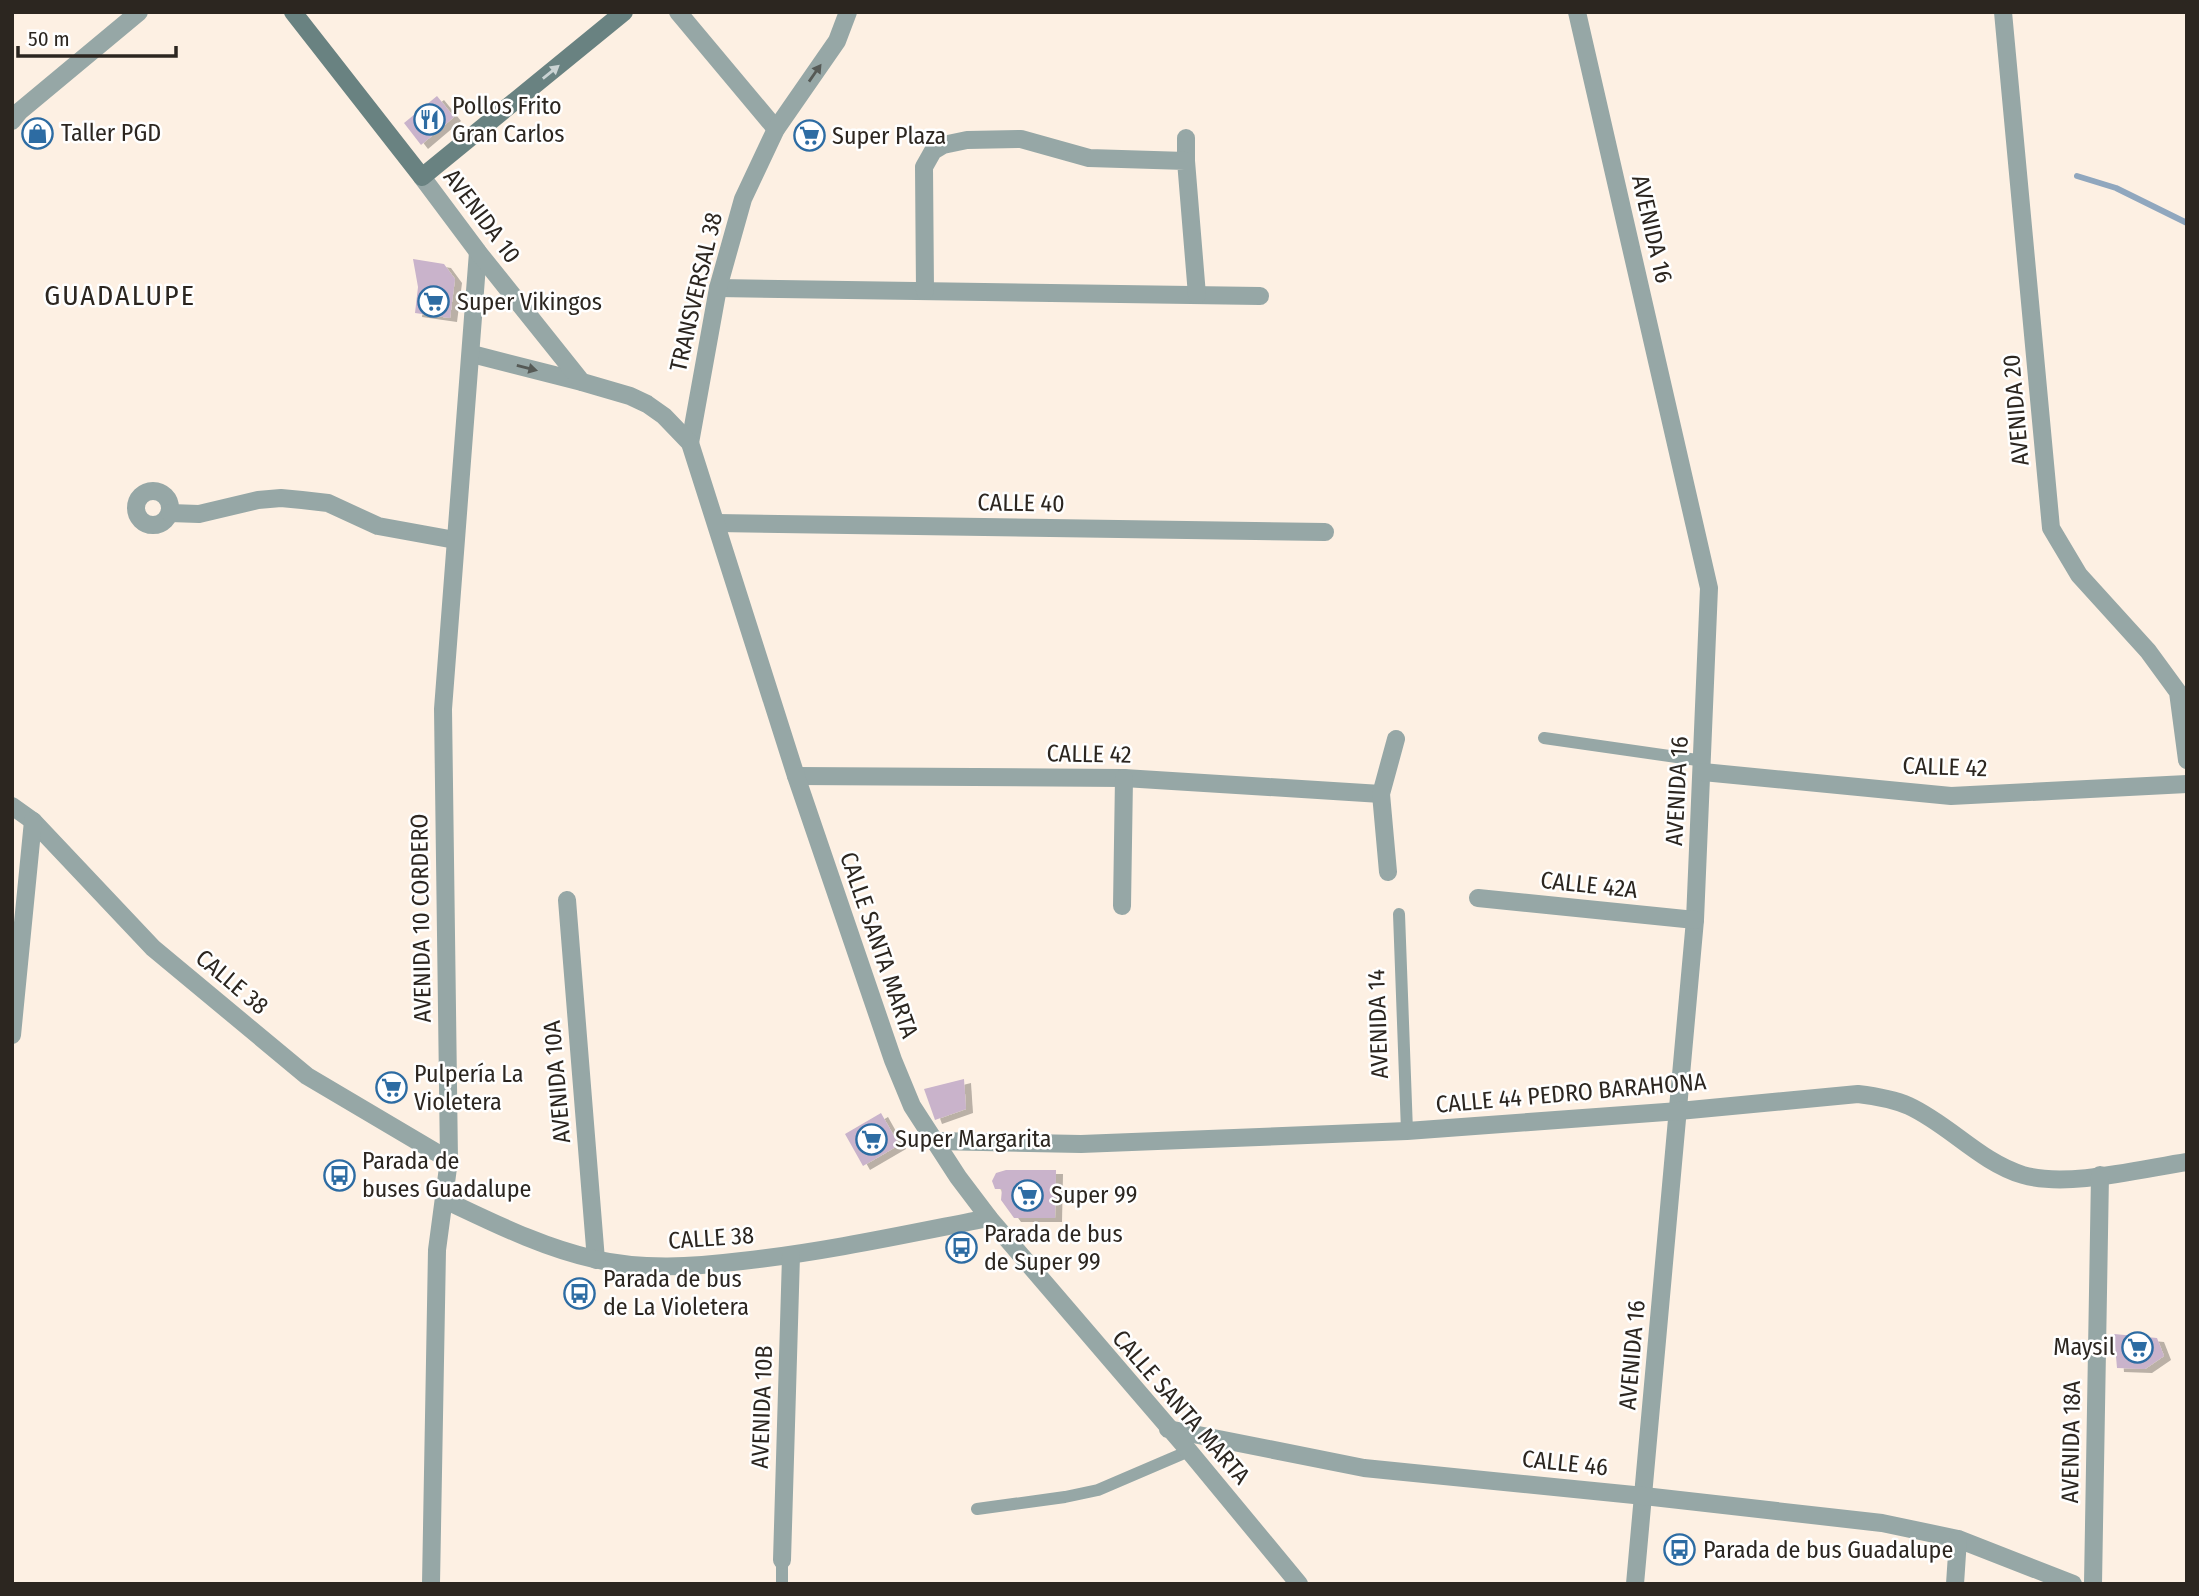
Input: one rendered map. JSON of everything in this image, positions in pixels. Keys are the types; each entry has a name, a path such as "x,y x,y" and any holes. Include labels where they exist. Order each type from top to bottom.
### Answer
{"main road":[{"name":"AVENIDA 10","path":"293,12 422,177"},
{"path":"422,177 624,12"}],"street":[{"path":"12,121 20,111 139,12"},
{"path":"678,12 776,128"},
{"name":"TRANSVERSAL 38","path":"690,443 718,288 743,199 776,128 837,41 848,12"},
{"name":"AVENIDA 16","path":"1577,12 1709,588 1695,920 1634,1584"},
{"name":"AVENIDA 20","path":"2003,12 2051,528 2079,575 2148,651 2178,692 2187,760"},
{"path":"1186,138 1197,295"},
{"path":"925,291 924,167 933,151 943,145 968,140 1021,139 1089,158 1186,161"},
{"name":"AVENIDA 10","path":"422,177 582,382"},
{"name":"AVENIDA 10 CORDERO","path":"431,1584 437,1250 449,1160 443,709 478,252"},
{"path":"718,288 1260,296"},
{"name":"CALLE SANTA MARTA","path":"472,354 630,396 664,416 690,443 796,776 892,1060 912,1106 989,1218 1299,1584"},
{"path":"170,513 199,514 258,500 302,500 328,503 378,526 455,540"},
{"name":"CALLE 40","path":"717,523 1325,532"},
{"path":"1388,872 1381,794 1396,739"},
{"name":"CALLE 42","path":"1703,767 1951,796 2187,784"},
{"name":"CALLE 42","path":"796,776 1124,778 1381,794"},
{"path":"1122,906 1124,778"},
{"name":"CALLE 38","path":"12,806 33,821 153,948 307,1076 449,1160"},
{"path":"12,1035 33,821"},
{"name":"CALLE 42A","path":"1478,898 1695,920"},
{"name":"AVENIDA 10A","path":"567,900 596,1259"},
{"name":"CALLE 44 PEDRO BARAHONA","path":"935,1141 1081,1144 1407,1131 1679,1111 1858,1094 1886,1098 1909,1106 1996,1163 2022,1174 2047,1180 2187,1162"},
{"name":"AVENIDA 18A","path":"2093,1584 2100,1175"},
{"name":"CALLE 38","path":"445,1200 521,1236 561,1250 596,1259 665,1267 705,1266 791,1256 989,1218"},
{"name":"AVENIDA 10B","path":"782,1560 791,1256"},
{"name":"CALLE 46","path":"1168,1429 1363,1468 1882,1523 1958,1539 2073,1584"},
{"path":"1955,1584 1958,1539"}],"lane":[{"name":"CALLE 42","path":"1544,738 1703,767"},
{"name":"AVENIDA 14","path":"1399,914 1407,1131"},
{"path":"977,1509 1098,1490 1189,1451"},
{"path":"782,1560 782,1584"}],"building":[{"name":"Pollos Frito Gran Carlos","path":"437,96 454,117 421,145 404,123"},
{"path":"413,259 444,264 455,279 450,318 415,313 418,287"},
{"path":"964,1079 966,1109 935,1120 924,1089"},
{"name":"Super Margarita","path":"881,1113 899,1145 863,1166 845,1134"},
{"name":"Super 99","path":"1006,1170 1056,1170 1055,1218 1014,1218 1001,1200 1002,1189 995,1189 992,1181 996,1173"},
{"name":"Maysil","path":"2114,1334 2157,1338 2164,1356 2145,1369 2117,1368"}],"waterway":[{"path":"2077,176 2116,188 2187,223"}],"place":[{"name":"Pollos Frito Gran Carlos","path":"429,120"},
{"name":"Taller PGD","path":"38,133"},
{"name":"Super Plaza","path":"809,136"},
{"name":"Super Vikingos","path":"434,302"},
{"name":"Pulpería La Violetera","path":"391,1088"},
{"name":"Super Margarita","path":"872,1139"},
{"name":"Parada de buses Guadalupe","path":"339,1175"},
{"name":"Super 99","path":"1028,1195"},
{"name":"Parada de bus de Super 99","path":"961,1248"},
{"name":"Parada de bus de La Violetera","path":"580,1293"},
{"name":"Maysil","path":"2138,1347"},
{"name":"Parada de bus Guadalupe","path":"1680,1550"}],"district":[{"name":"GUADALUPE","path":"120,295"}]}
